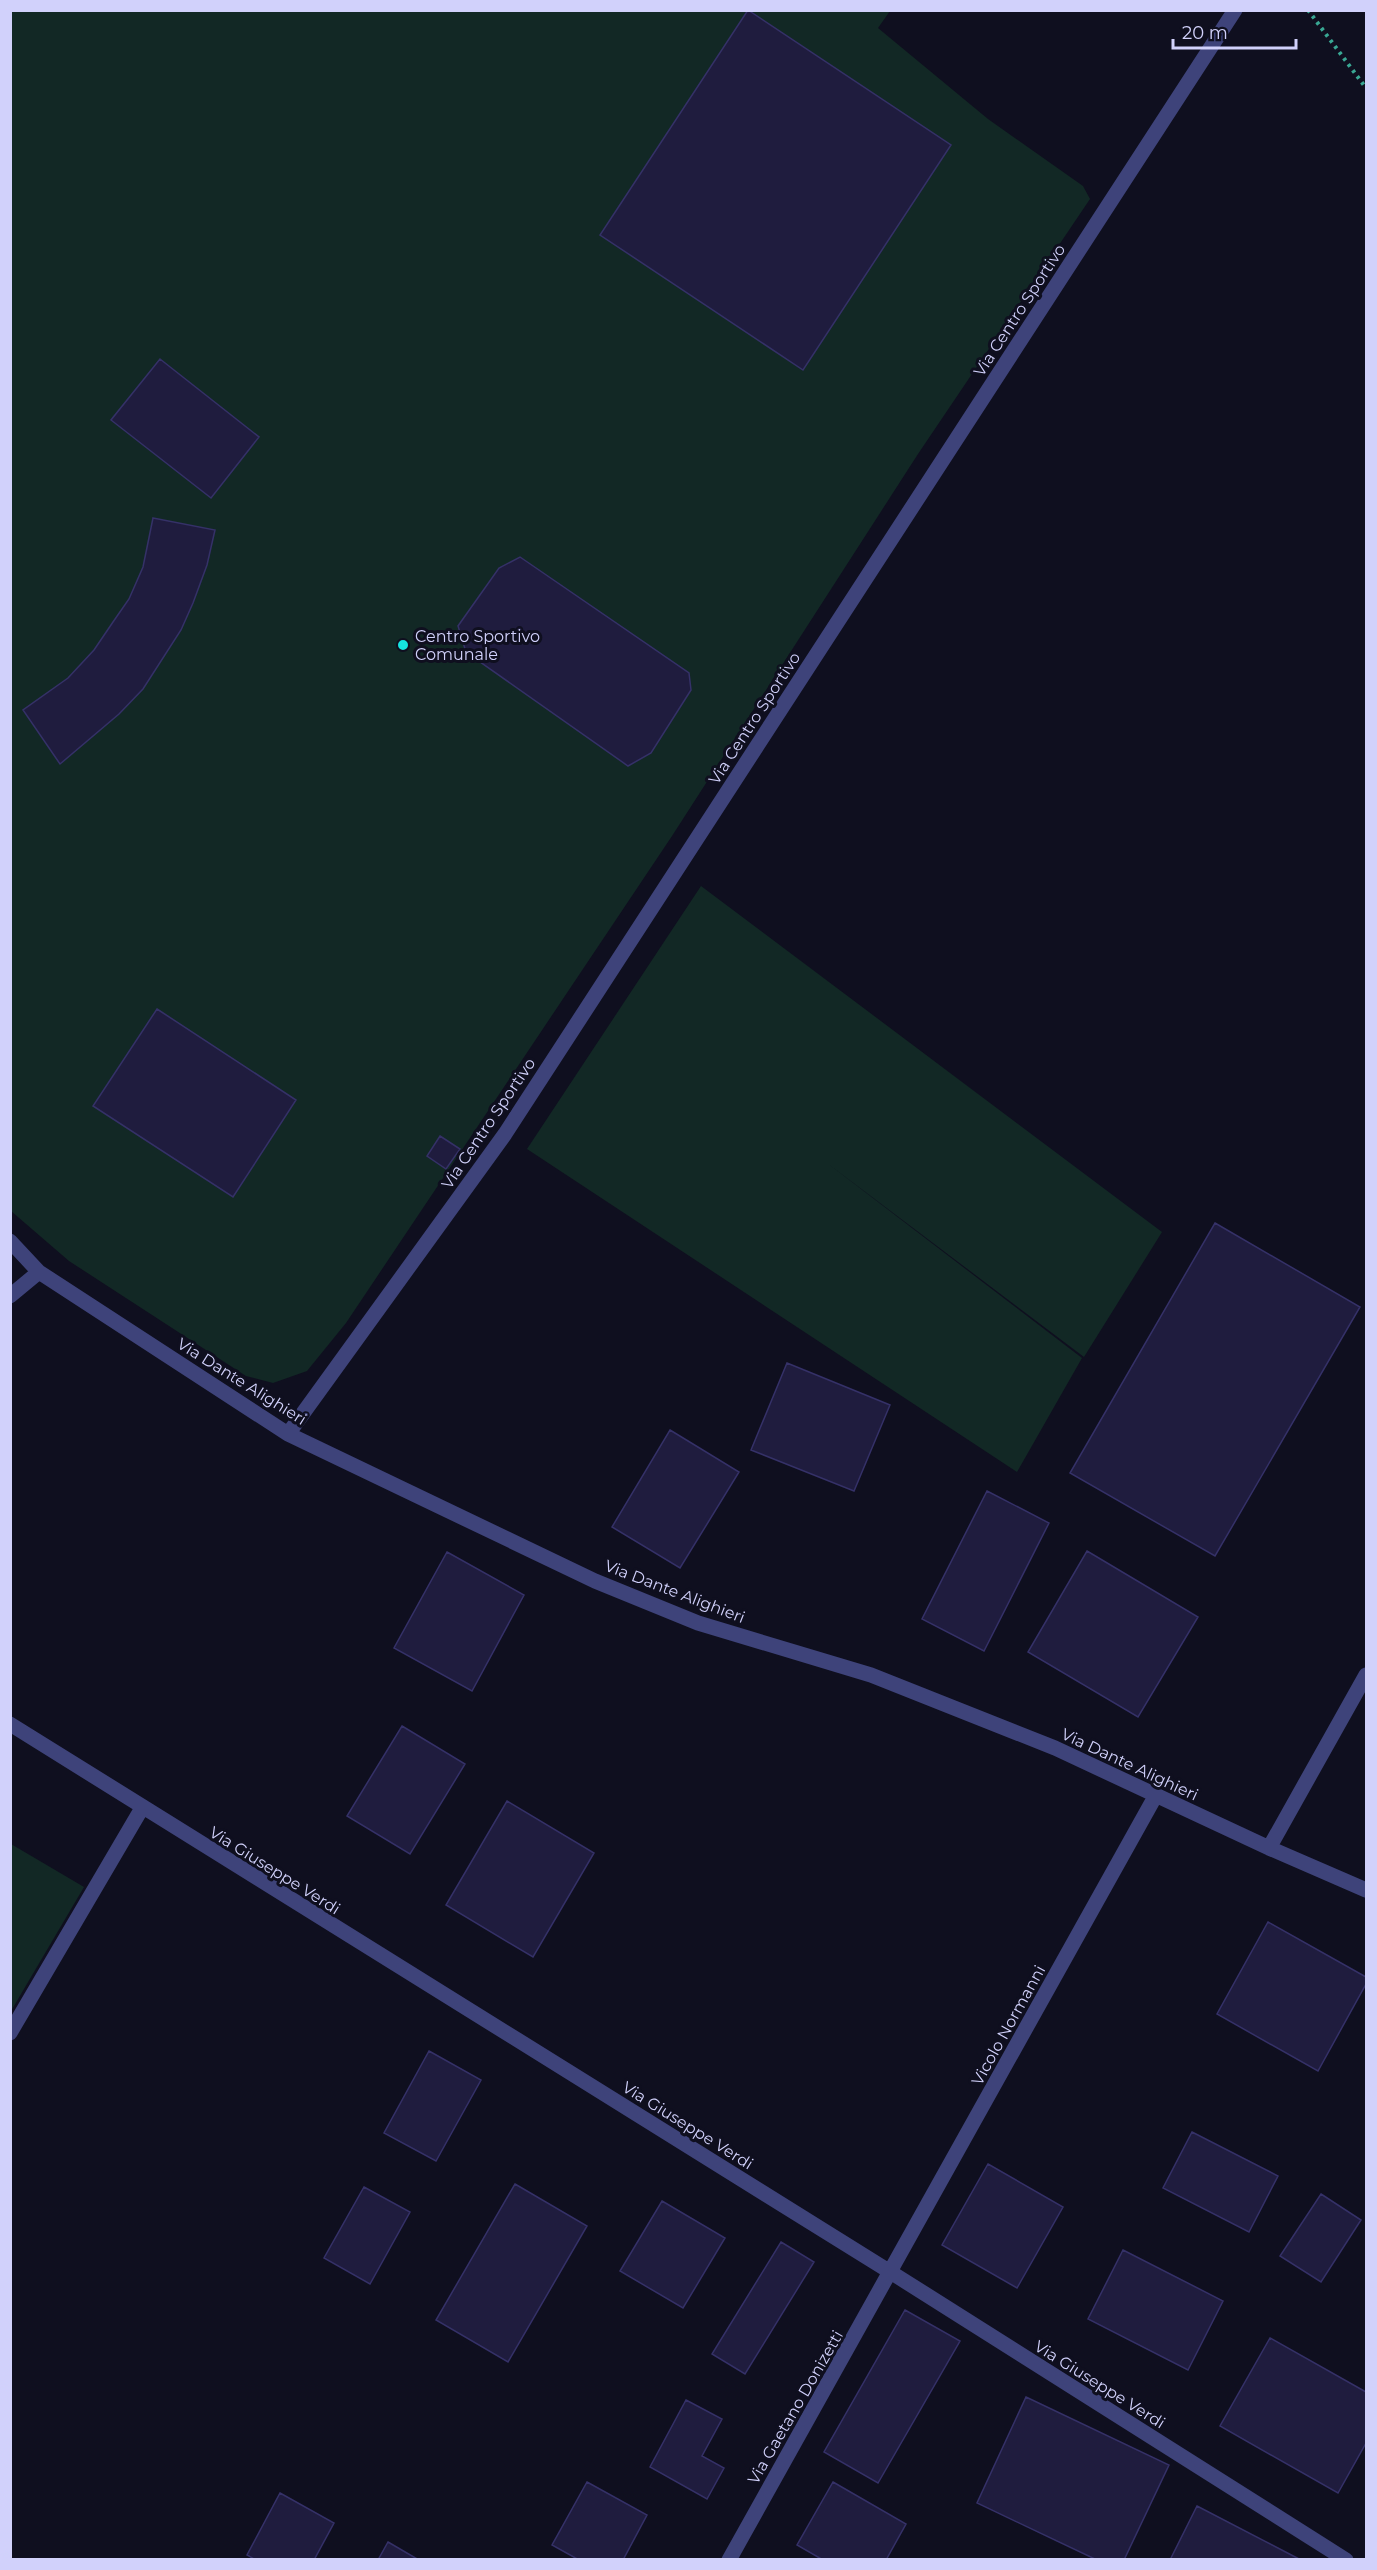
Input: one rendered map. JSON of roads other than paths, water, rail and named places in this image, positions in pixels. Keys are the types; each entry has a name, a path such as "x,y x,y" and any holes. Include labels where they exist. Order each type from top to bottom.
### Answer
{"street":[{"name":"Via Centro Sportivo","path":"288,1434 505,1134 1235,10"},
{"name":"Via Dante Alighieri","path":"10,1241 39,1272 288,1434 595,1581 698,1623 871,1675 1055,1748 1269,1848 1366,1890"},
{"path":"10,1296 39,1272"},
{"path":"1269,1848 1366,1675"},
{"name":"Via Giuseppe Verdi","path":"10,1724 142,1809 892,2272 1346,2559"},
{"name":"Vicolo Normanni","path":"892,2272 1156,1796"},
{"path":"10,2033 142,1809"},
{"name":"Via Gaetano Donizetti","path":"729,2559 892,2272"}],"place":[{"name":"Centro Sportivo Comunale","path":"403,645"}]}
